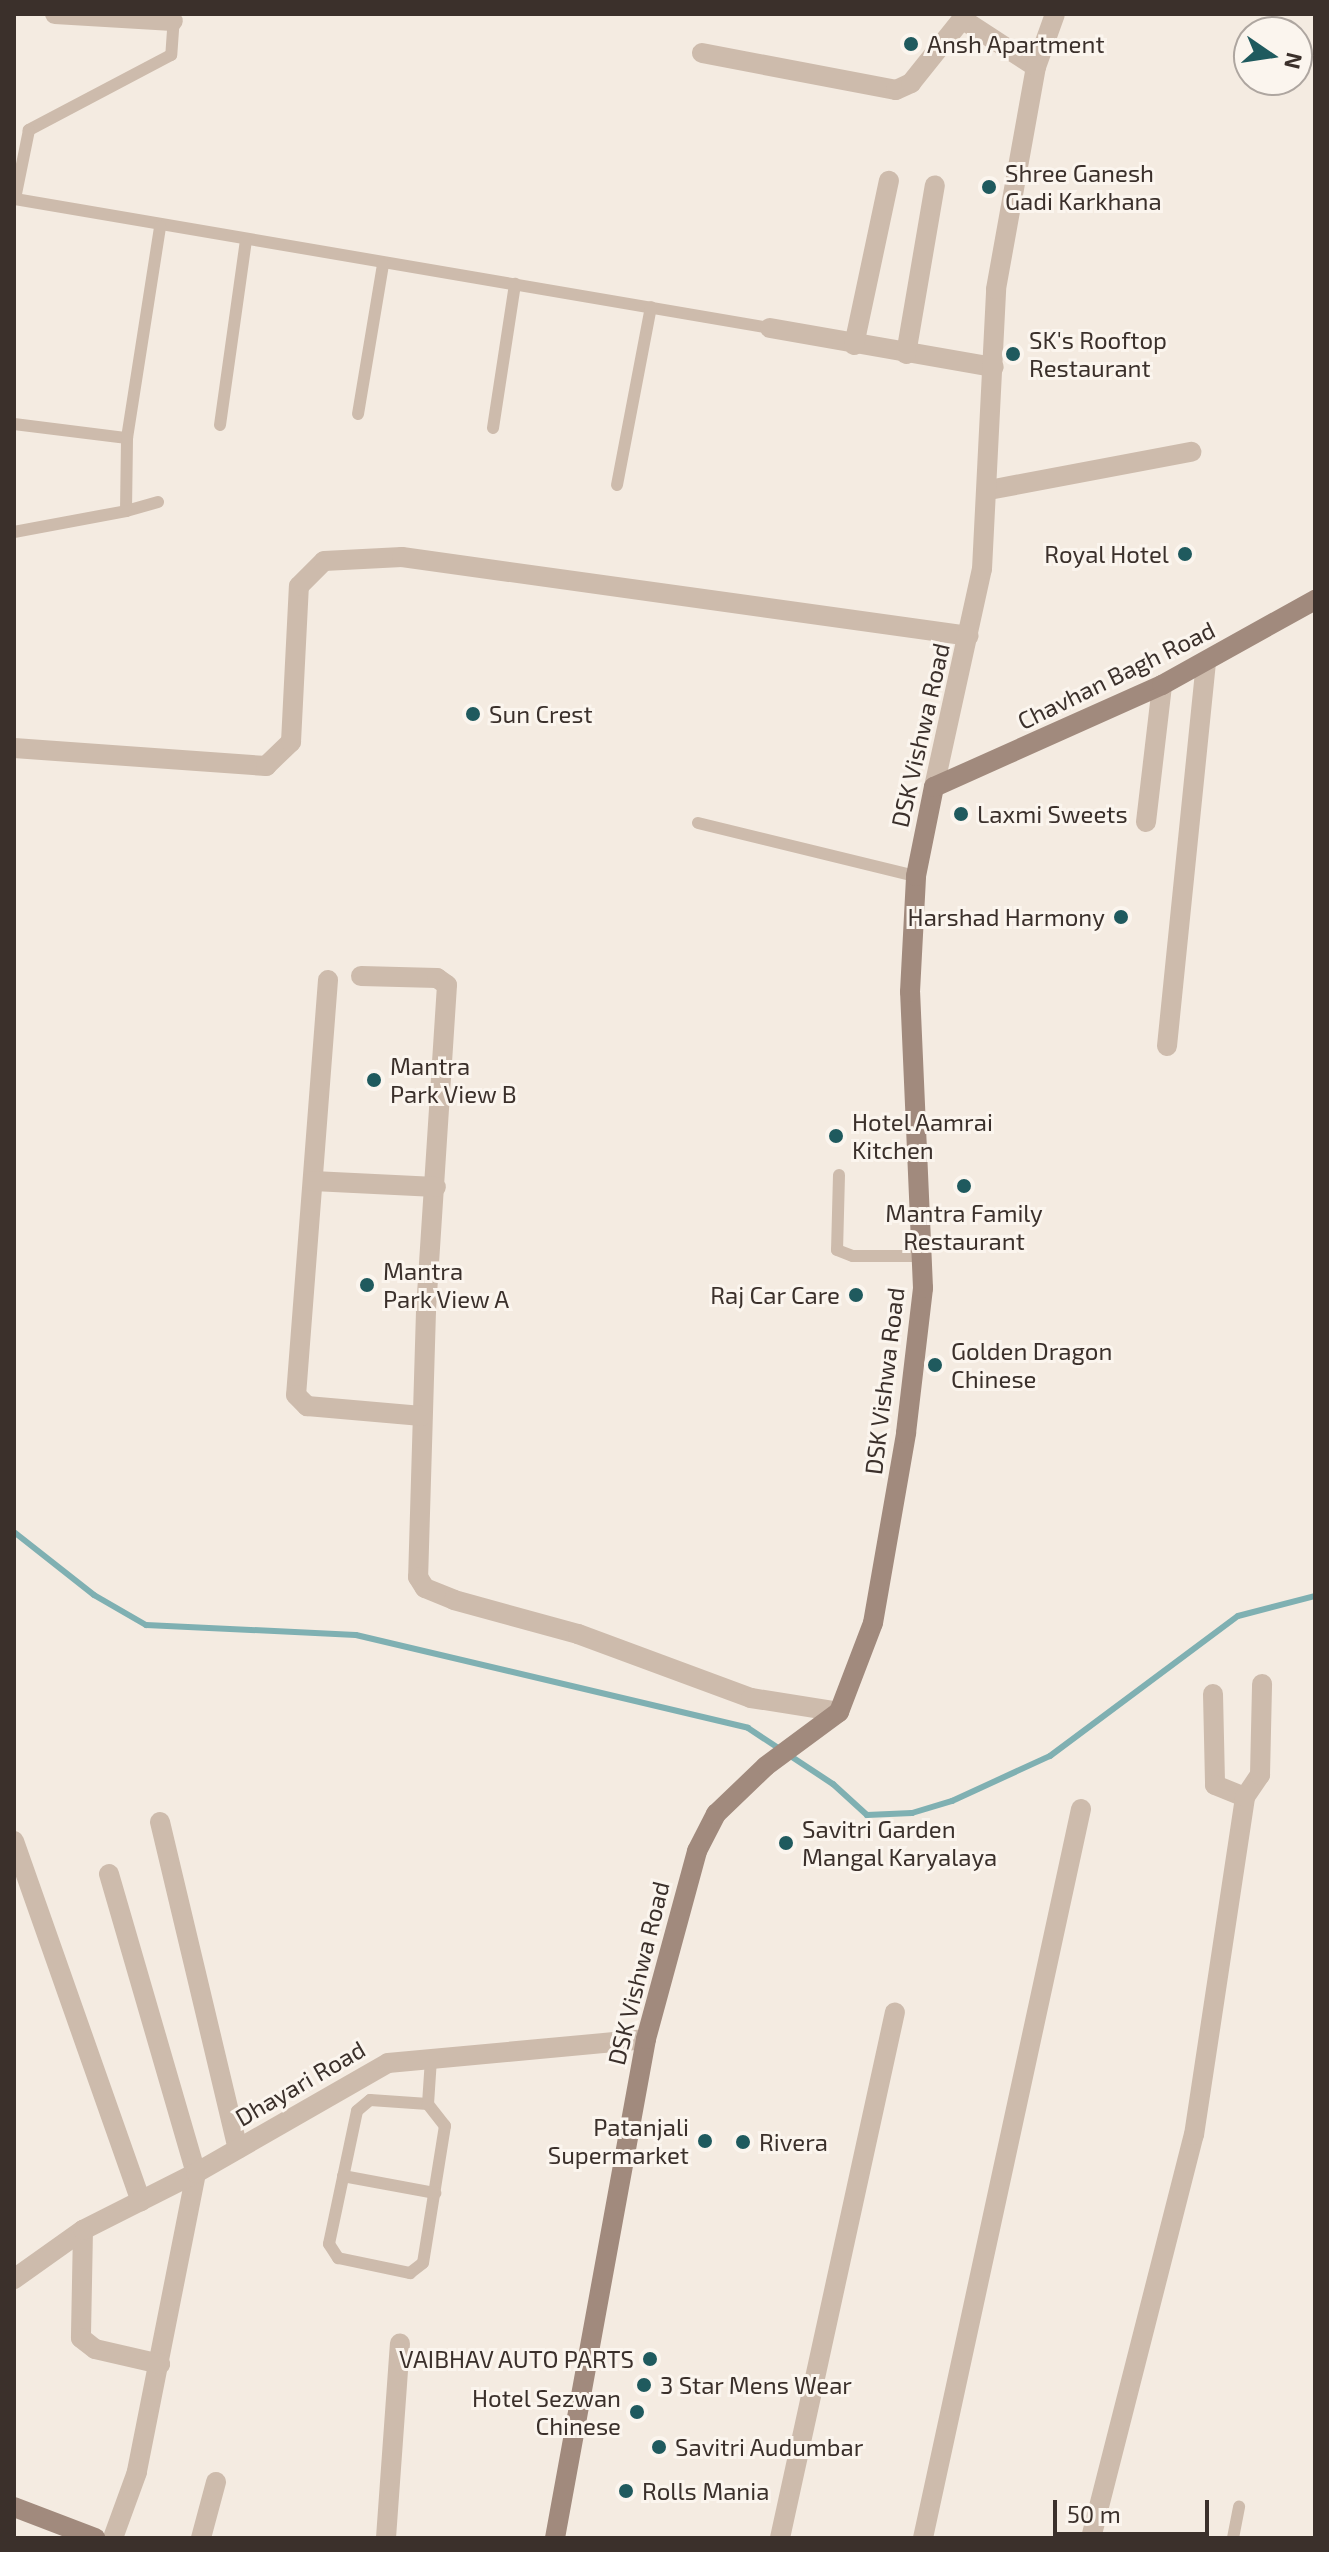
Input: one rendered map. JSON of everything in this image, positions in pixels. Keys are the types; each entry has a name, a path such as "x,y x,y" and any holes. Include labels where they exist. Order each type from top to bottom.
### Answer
{"street":[{"path":"55,14 174,18"},
{"name":"DSK Vishwa Road","path":"555,2538 646,2039 697,1851 716,1814 766,1766 839,1712 873,1623 917,1353 922,1256 910,992 916,876 982,569 989,490 996,289 1036,67 1055,14"},
{"path":"702,53 896,90 911,83 963,16 1036,67"},
{"path":"854,345 889,181"},
{"path":"906,354 935,185"},
{"path":"770,328 994,367"},
{"path":"989,490 1191,452"},
{"path":"14,748 266,766 291,742 299,586 324,561 402,557 969,636"},
{"name":"Chavhan Bagh Road","path":"934,787 1162,685 1315,600"},
{"path":"1167,1046 1206,662"},
{"path":"1146,822 1162,685"},
{"path":"361,976 437,978 447,985 415,1566 425,1588 578,1634 751,1698 839,1712"},
{"path":"328,980 298,1400 307,1406 422,1416"},
{"path":"313,1181 436,1187"},
{"path":"1091,2538 1194,2135 1245,1797 1260,1775 1262,1684"},
{"path":"1213,1694 1215,1785 1245,1797"},
{"path":"923,2538 1081,1809"},
{"path":"160,1822 238,2149"},
{"path":"14,1841 141,2201"},
{"path":"109,1874 196,2173 137,2472 113,2538"},
{"path":"780,2538 895,2012"},
{"name":"Dhayari Road","path":"14,2279 83,2230 196,2173 388,2063 646,2039"},
{"path":"83,2230 81,2338 95,2349 160,2364"},
{"path":"386,2538 400,2344"},
{"path":"201,2538 216,2482"},
{"path":"14,2507 61,2532 95,2538"}],"lane":[{"path":"174,18 171,55 29,130 15,199 160,227 770,328"},
{"path":"126,511 127,438 160,227"},
{"path":"220,425 246,241"},
{"path":"358,414 383,264"},
{"path":"493,428 515,284"},
{"path":"617,485 651,307"},
{"path":"14,424 127,438"},
{"path":"14,532 158,502"},
{"path":"698,823 916,876"},
{"path":"839,1175 837,1250 853,1256 922,1256"},
{"path":"428,2104 362,2104 343,2176 331,2253 410,2273 423,2263 445,2126 428,2104 431,2059"},
{"path":"343,2176 435,2193"},
{"path":"1233,2538 1239,2507"}],"waterway":[{"path":"14,1532 94,1595 146,1625 356,1635 748,1728 833,1784 867,1815 912,1813 952,1801 1050,1756 1238,1616 1315,1596"}],"place":[{"name":"Ansh Apartment","path":"911,44"},
{"name":"Shree Ganesh Gadi Karkhana","path":"989,187"},
{"name":"SK's Rooftop Restaurant","path":"1013,354"},
{"name":"Royal Hotel","path":"1185,554"},
{"name":"Sun Crest","path":"473,714"},
{"name":"Laxmi Sweets","path":"961,814"},
{"name":"Harshad Harmony","path":"1121,917"},
{"name":"Mantra Park View B","path":"374,1080"},
{"name":"Hotel Aamrai Kitchen","path":"836,1136"},
{"name":"Mantra Family Restaurant","path":"964,1186"},
{"name":"Mantra Park View A","path":"367,1285"},
{"name":"Raj Car Care","path":"856,1295"},
{"name":"Golden Dragon Chinese","path":"935,1365"},
{"name":"Savitri Garden Mangal Karyalaya","path":"786,1843"},
{"name":"Patanjali Supermarket","path":"705,2141"},
{"name":"Rivera","path":"743,2142"},
{"name":"VAIBHAV AUTO PARTS","path":"650,2359"},
{"name":"3 Star Mens Wear","path":"644,2385"},
{"name":"Hotel Sezwan Chinese","path":"637,2412"},
{"name":"Savitri Audumbar","path":"659,2447"},
{"name":"Rolls Mania","path":"626,2491"}]}
